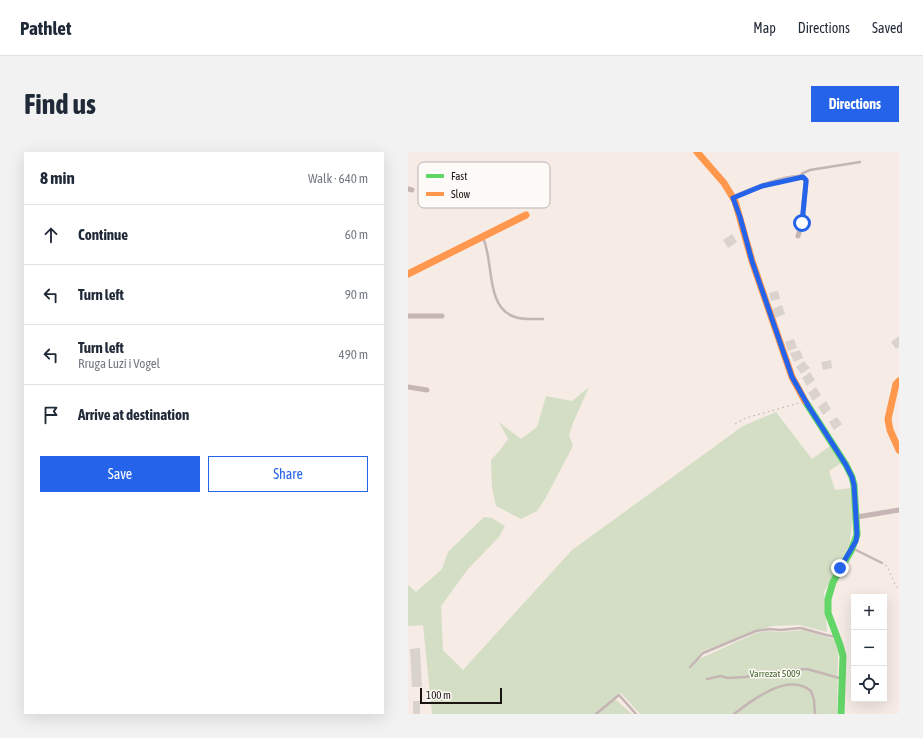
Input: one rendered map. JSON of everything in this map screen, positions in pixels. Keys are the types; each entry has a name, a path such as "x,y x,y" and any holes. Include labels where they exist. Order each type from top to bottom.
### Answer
{"street":[{"path":"697,152 724,183 733,198 772,324 792,377 805,401 850,471 854,485 857,534 852,548 840,568 828,598 828,609 831,622 842,651 841,714"},
{"path":"733,198 762,186 800,176 805,178 806,182 802,223 798,236"},
{"path":"408,274 526,215"},
{"path":"408,316 442,316"},
{"path":"899,381 896,384 888,419 890,430 899,450"},
{"path":"408,387 427,390"},
{"path":"857,517 899,510"}],"lane":[{"path":"800,176 810,170 860,162"},
{"path":"483,237 487,249 493,287 504,310 510,315 516,317 543,319"},
{"path":"852,548 882,563"},
{"path":"690,667 703,653 756,631 801,628 837,637"},
{"path":"706,679 721,676 728,678 745,677 780,671 806,669 841,678"},
{"path":"734,714 758,696 780,686 786,685 803,686 811,691 814,700 815,714"},
{"path":"596,714 619,695 636,714"}],"path":[{"path":"735,424 746,418 805,401"},
{"path":"882,563 887,566 899,590"}],"green space":[{"path":"589,387 569,435 573,446 537,511 521,519 496,506 492,488 491,460 508,439 499,422 521,439 537,427 546,396 572,401"},
{"name":"Varrezat 5009","path":"776,412 812,459 830,446 841,463 829,471 835,490 850,488 853,517 849,547 824,592 827,632 800,625 772,626 702,651 697,660 756,633 769,631 781,632 804,630 836,640 838,655 837,714 640,714 621,693 615,699 632,714 432,714 423,625 408,626 408,585 416,592 442,569 448,552 484,517 492,518 505,526 499,537 468,569 441,606 443,650 463,670 572,550 743,426"}],"building":[{"path":"732,234 737,242 728,248 723,240"},
{"path":"778,291 780,299 771,301 769,293"},
{"path":"782,305 785,314 775,318 772,309"},
{"path":"899,336 899,347 896,349 891,342"},
{"path":"794,339 797,348 788,351 785,342"},
{"path":"800,350 803,358 794,362 790,353"},
{"path":"831,360 832,368 823,370 821,362"},
{"path":"804,361 810,368 801,374 796,367"},
{"path":"810,372 815,380 807,386 802,378"},
{"path":"816,387 821,395 813,401 808,393"},
{"path":"826,401 831,409 823,415 818,407"},
{"path":"837,417 842,424 834,430 829,422"},
{"path":"420,648 422,687 412,687 410,649"},
{"path":"413,701 420,701 420,714 413,714"}],"traffic: fast":[{"path":"805,401 846,465 854,485 857,535 851,551 833,582 828,599 828,613 843,656 841,714"}],"traffic: slow":[{"path":"697,152 724,183 735,201 752,261 792,377 805,401"},
{"path":"408,274 526,215"},
{"path":"899,381 896,384 888,419 890,430 899,450"}],"route":[{"path":"802,223 806,182 805,178 803,177 800,176 762,186 733,198 737,206 752,261 772,324 792,377 798,390 821,424 850,471 852,477 857,517 857,534 856,541 840,568"}]}
